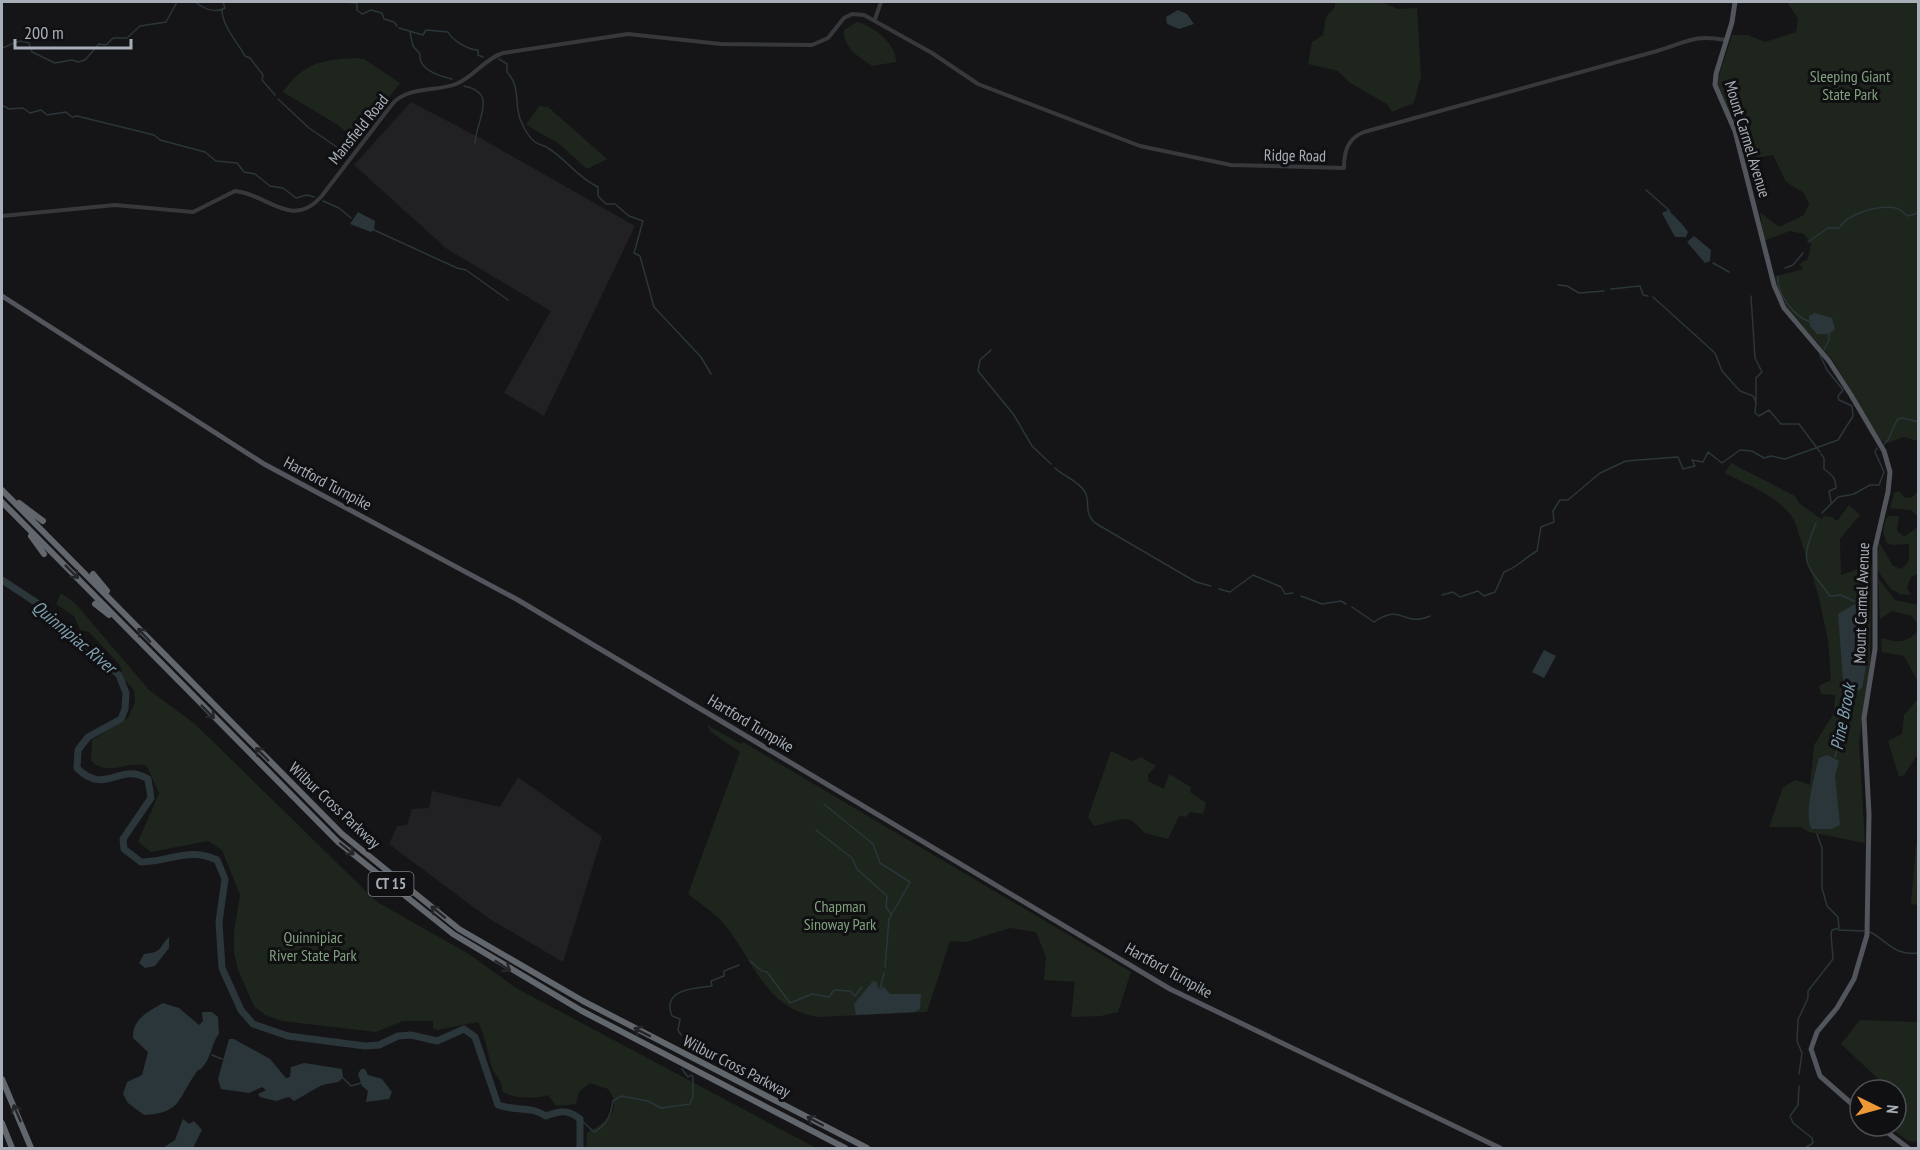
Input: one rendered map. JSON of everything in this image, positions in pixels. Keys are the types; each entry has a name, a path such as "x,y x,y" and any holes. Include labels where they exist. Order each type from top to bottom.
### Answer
{"highway":[{"path":"2,491 42,521"},
{"name":"Wilbur Cross Parkway","path":"2,491 342,834 459,929 582,1001 867,1149"},
{"name":"Wilbur Cross Parkway","path":"2,501 128,628 161,666 338,842 453,934 582,1011 845,1149"},
{"path":"16,516 44,554"},
{"path":"93,574 124,613"},
{"path":"95,604 128,628"},
{"path":"2,1079 31,1149"},
{"path":"2,1123 12,1149"}],"main road":[{"name":"Mount Carmel Avenue","path":"1735,2 1715,84 1735,131 1776,293 1789,315 1824,354 1845,384 1884,451 1890,472 1888,492 1875,548 1875,649 1864,718 1869,828 1866,941 1854,979 1837,1008 1817,1032 1811,1048 1815,1067 1820,1076 1848,1100"},
{"name":"Hartford Turnpike","path":"2,296 264,464 509,595 1170,988 1500,1149"},
{"path":"1894,1138 1908,1149"}],"street":[{"path":"875,19 881,2"},
{"name":"Mansfield Road","path":"2,216 107,206 193,212 235,191 286,210 302,211 321,197 398,99 415,91 460,83 489,58 503,53 628,34 711,44 812,45 825,40 849,15 864,15 875,19"},
{"name":"Ridge Road","path":"875,19 986,87 1146,147 1236,166 1344,168 1348,144 1356,135 1364,132 1657,51 1691,38 1708,37 1727,40"}],"shaded area":[{"path":"1178,10 1187,14 1194,24 1179,29 1167,24 1166,17"},
{"path":"411,102 482,139 635,226 544,416 504,393 551,311 447,249 354,165"},
{"path":"1668,210 1688,232 1686,237 1675,237 1662,213"},
{"path":"358,212 375,221 374,230 371,232 350,224"},
{"path":"1694,236 1711,250 1710,261 1705,263 1687,242"},
{"path":"1815,313 1832,318 1835,329 1829,334 1817,334 1810,326 1809,316"},
{"path":"1855,604 1865,623 1868,644 1862,688 1855,693 1847,689 1843,680 1838,614"},
{"path":"1544,650 1556,656 1544,678 1532,672"},
{"path":"1827,755 1839,761 1835,776 1840,825 1832,829 1812,829 1809,805 1813,784 1819,758"},
{"path":"518,777 602,837 563,962 488,918 389,844 397,826 407,825 412,809 429,808 432,791 500,807"},
{"path":"169,937 169,948 155,966 145,968 139,963 144,954 158,951"},
{"path":"873,981 877,982 878,988 881,990 883,986 890,994 921,994 920,1009 914,1012 856,1015 854,1004"},
{"path":"163,1003 179,1008 199,1025 203,1021 202,1012 212,1012 218,1017 219,1034 205,1064 198,1070 178,1102 166,1111 144,1115 128,1103 123,1094 127,1082 142,1075 148,1052 133,1038 133,1031 142,1017"},
{"path":"229,1039 234,1039 270,1059 286,1078 290,1077 291,1067 304,1063 342,1069 343,1078 338,1082 322,1085 294,1101 289,1097 276,1101 260,1097 258,1094 266,1090 262,1087 249,1093 221,1089 218,1079"},
{"path":"361,1069 365,1069 368,1075 382,1079 392,1092 389,1099 366,1102 368,1091 362,1086 358,1074"},
{"path":"183,1119 189,1124 194,1121 202,1130 193,1148 163,1148 175,1140"}],"green space":[{"path":"1335,2 1382,2 1398,9 1417,8 1421,76 1414,103 1392,112 1387,104 1350,83 1338,71 1308,64 1312,42 1323,35 1326,17 1335,7"},
{"name":"Sleeping Giant State Park","path":"1787,2 1918,2 1918,441 1904,437 1887,443 1879,440 1834,362 1788,310 1774,277 1803,269 1799,264 1808,259 1811,244 1804,234 1790,231 1764,241 1760,212 1779,227 1804,215 1809,204 1804,193 1786,182 1773,155 1743,160 1738,131 1719,92 1717,81 1732,35 1748,35 1765,42 1796,32 1798,19"},
{"path":"857,22 870,27 888,42 896,62 872,66 849,47 844,30"},
{"path":"364,59 400,83 361,134 352,137 338,125 283,92 298,75 314,65 332,60"},
{"path":"539,106 548,107 607,159 587,169 558,143 526,125"},
{"path":"1731,463 1795,496 1799,503 1821,519 1824,516 1832,517 1837,521 1849,505 1860,515 1840,539 1841,575 1872,564 1870,663 1859,743 1865,843 1809,832 1801,827 1769,827 1783,787 1796,780 1810,785 1814,745 1834,713 1835,695 1821,694 1819,686 1831,680 1828,640 1818,594 1795,522 1789,513 1773,499 1725,473"},
{"path":"1899,491 1904,497 1911,498 1918,491 1918,517 1911,510 1890,508 1894,493"},
{"path":"1899,516 1897,530 1904,537 1918,527 1918,574 1911,577 1907,588 1911,595 1900,594 1891,589 1877,570 1879,542 1893,566 1902,569 1909,560 1909,544 1891,545 1886,542 1883,531 1886,518"},
{"path":"1878,578 1895,600 1918,605 1918,682 1904,656 1882,652 1881,638 1895,641 1908,639 1916,633 1917,623 1912,616 1892,611 1880,619"},
{"name":"Quinnipiac River State Park","path":"61,593 76,604 149,690 195,724 377,902 469,954 516,988 816,1148 586,1148 587,1133 611,1115 614,1103 608,1089 590,1083 579,1092 576,1104 556,1106 548,1095 524,1098 506,1094 502,1091 501,1082 492,1069 478,1022 437,1030 433,1028 433,1021 403,1021 376,1032 282,1021 265,1015 254,1006 238,970 234,952 234,932 240,895 222,850 208,841 151,852 138,842 159,793 147,766 140,764 105,768 91,761 92,740 128,718 135,702 134,690 124,679 120,665 89,632 80,630 74,616 56,604"},
{"path":"1918,682 1918,754 1904,775 1899,777 1888,741 1902,734 1904,715 1917,700"},
{"name":"Chapman Sinoway Park","path":"707,725 741,744 743,742 1131,972 1118,1012 1101,1016 1071,1017 1075,982 1044,980 1046,957 1036,932 1010,928 966,942 950,941 927,1012 819,1017 801,1013 787,1005 764,983 723,923 688,894 740,752 711,732"},
{"path":"1111,751 1132,761 1141,757 1156,766 1148,775 1148,781 1164,789 1169,774 1191,787 1190,792 1206,803 1203,814 1190,812 1186,817 1179,816 1168,839 1145,833 1131,820 1122,819 1094,826 1088,817"},
{"path":"1916,845 1918,845 1918,905 1911,904"},
{"path":"1860,1020 1918,1022 1918,1142 1904,1138 1908,1138 1908,1078 1877,1078 1841,1044"}],"waterway":[{"path":"2,48 25,42 29,43 32,52 55,63 72,60 78,62 85,60 99,44 106,45 113,38 127,38 140,26 166,22 177,2"},
{"path":"195,2 213,10 225,8 223,2"},
{"path":"344,2 357,3 357,10 362,14 371,10 382,13 384,19 394,22 397,26"},
{"path":"222,10 224,22 230,33 245,56 250,58 263,75 262,80 275,95"},
{"path":"399,28 423,35 426,30 448,32 461,44 478,50 478,55 483,57"},
{"path":"410,32 413,46 420,54 422,64 431,71 452,79"},
{"path":"499,59 507,64 507,72 516,89 520,119 531,138 555,153 584,179 598,187 598,196 606,204 615,204 629,216 643,221 634,253 640,256 654,307 701,357 711,374"},
{"path":"464,86 475,90 481,95 483,101 475,143"},
{"path":"278,99 309,128 347,154"},
{"path":"2,105 9,109 23,108 30,113 41,110 47,115 66,112 72,117 77,116 154,135 160,140 205,152 216,161 237,163 244,172 255,174 270,186 283,188 296,198 307,195 314,197"},
{"path":"1646,190 1670,211"},
{"path":"323,201 339,208 351,218"},
{"path":"1808,242 1828,228 1839,228 1849,218 1864,211 1889,207 1901,210 1908,216 1918,213"},
{"path":"374,230 466,270 508,300"},
{"path":"1785,268 1793,265 1803,253"},
{"path":"1713,263 1729,272"},
{"path":"1778,276 1780,290 1787,304 1798,315 1810,322"},
{"path":"1558,285 1567,286 1579,293 1604,291"},
{"path":"1611,289 1640,286 1643,295 1648,296"},
{"path":"1751,296 1755,358 1762,372 1756,378 1756,401"},
{"path":"1653,297 1715,353 1722,371 1740,391 1753,396 1756,402 1755,413 1759,416 1769,410 1781,424 1799,424 1820,452"},
{"path":"1824,350 1829,340 1829,333"},
{"path":"991,350 980,360 978,371 1014,415 1032,446 1051,464"},
{"path":"1442,595 1453,592 1460,597 1478,591 1484,596 1495,592 1504,572 1537,551 1541,527 1554,522 1553,511 1560,500 1568,500 1600,473 1626,461 1678,457 1683,469 1695,466 1692,460 1703,462 1708,452 1722,463 1740,450 1752,451 1764,458 1771,456 1785,459 1838,440 1853,416 1852,406 1839,400 1838,396 1843,390 1827,370 1820,355"},
{"path":"1884,444 1897,420 1902,418 1918,422"},
{"path":"1822,513 1838,497 1854,494 1870,485 1879,485 1884,472 1875,452 1877,448"},
{"name":"Pine Brook","path":"1821,454 1824,458 1824,469 1835,481 1836,488 1829,491 1831,502"},
{"path":"1055,468 1085,492 1089,515 1095,523 1196,582 1211,586"},
{"name":"Pine Brook","path":"1816,523 1806,555 1810,569 1830,596 1841,595 1854,601"},
{"path":"1219,589 1230,592 1253,575 1281,587 1285,594 1293,593"},
{"name":"Quinnipiac River","path":"2,580 40,605 119,675 126,693 125,709 121,719 88,737 78,750 77,768 87,776 96,779 129,774 148,779 151,798 123,839 124,849 141,862 189,855 207,856 217,860 225,879 219,922 222,968 241,1010 253,1024 288,1036 365,1046 379,1045 398,1036 411,1035 437,1041 464,1029 475,1037 498,1105 535,1111 546,1116 560,1112 572,1114 580,1119 580,1148"},
{"path":"1301,596 1322,604 1341,601 1346,604"},
{"path":"1352,607 1374,622 1391,614 1414,619 1430,616"},
{"name":"Pine Brook","path":"1835,757 1845,721 1845,701 1848,689"},
{"path":"824,804 873,844 880,863 910,882 889,919 885,967"},
{"path":"816,830 852,858 857,869 887,896 886,907 891,914"},
{"name":"Pine Brook","path":"1799,1074 1802,1053 1797,1041 1798,1020 1808,998 1808,991 1833,959 1831,934 1832,930 1839,928 1838,917 1827,906 1822,888 1822,848 1817,834"},
{"path":"1838,930 1864,931"},
{"path":"1870,932 1897,950 1918,953"},
{"path":"750,961 762,971 767,972 790,1003 812,994 829,997 834,990 850,991 855,996 862,987"},
{"path":"681,1035 678,1030 680,1019 672,1016 670,1007 675,995 689,989 712,986 711,981 724,976 724,971 739,965"},
{"path":"880,989 884,973"},
{"path":"212,1055 222,1059"},
{"path":"580,1119 594,1132 605,1123 610,1115 613,1101 621,1096 648,1101 661,1108 690,1104 693,1096 693,1077 691,1075 688,1077 682,1069"},
{"path":"343,1078 351,1086 361,1083"},
{"name":"Pine Brook","path":"1799,1086 1798,1105 1790,1116 1793,1123 1812,1138 1813,1143 1805,1148"}]}
